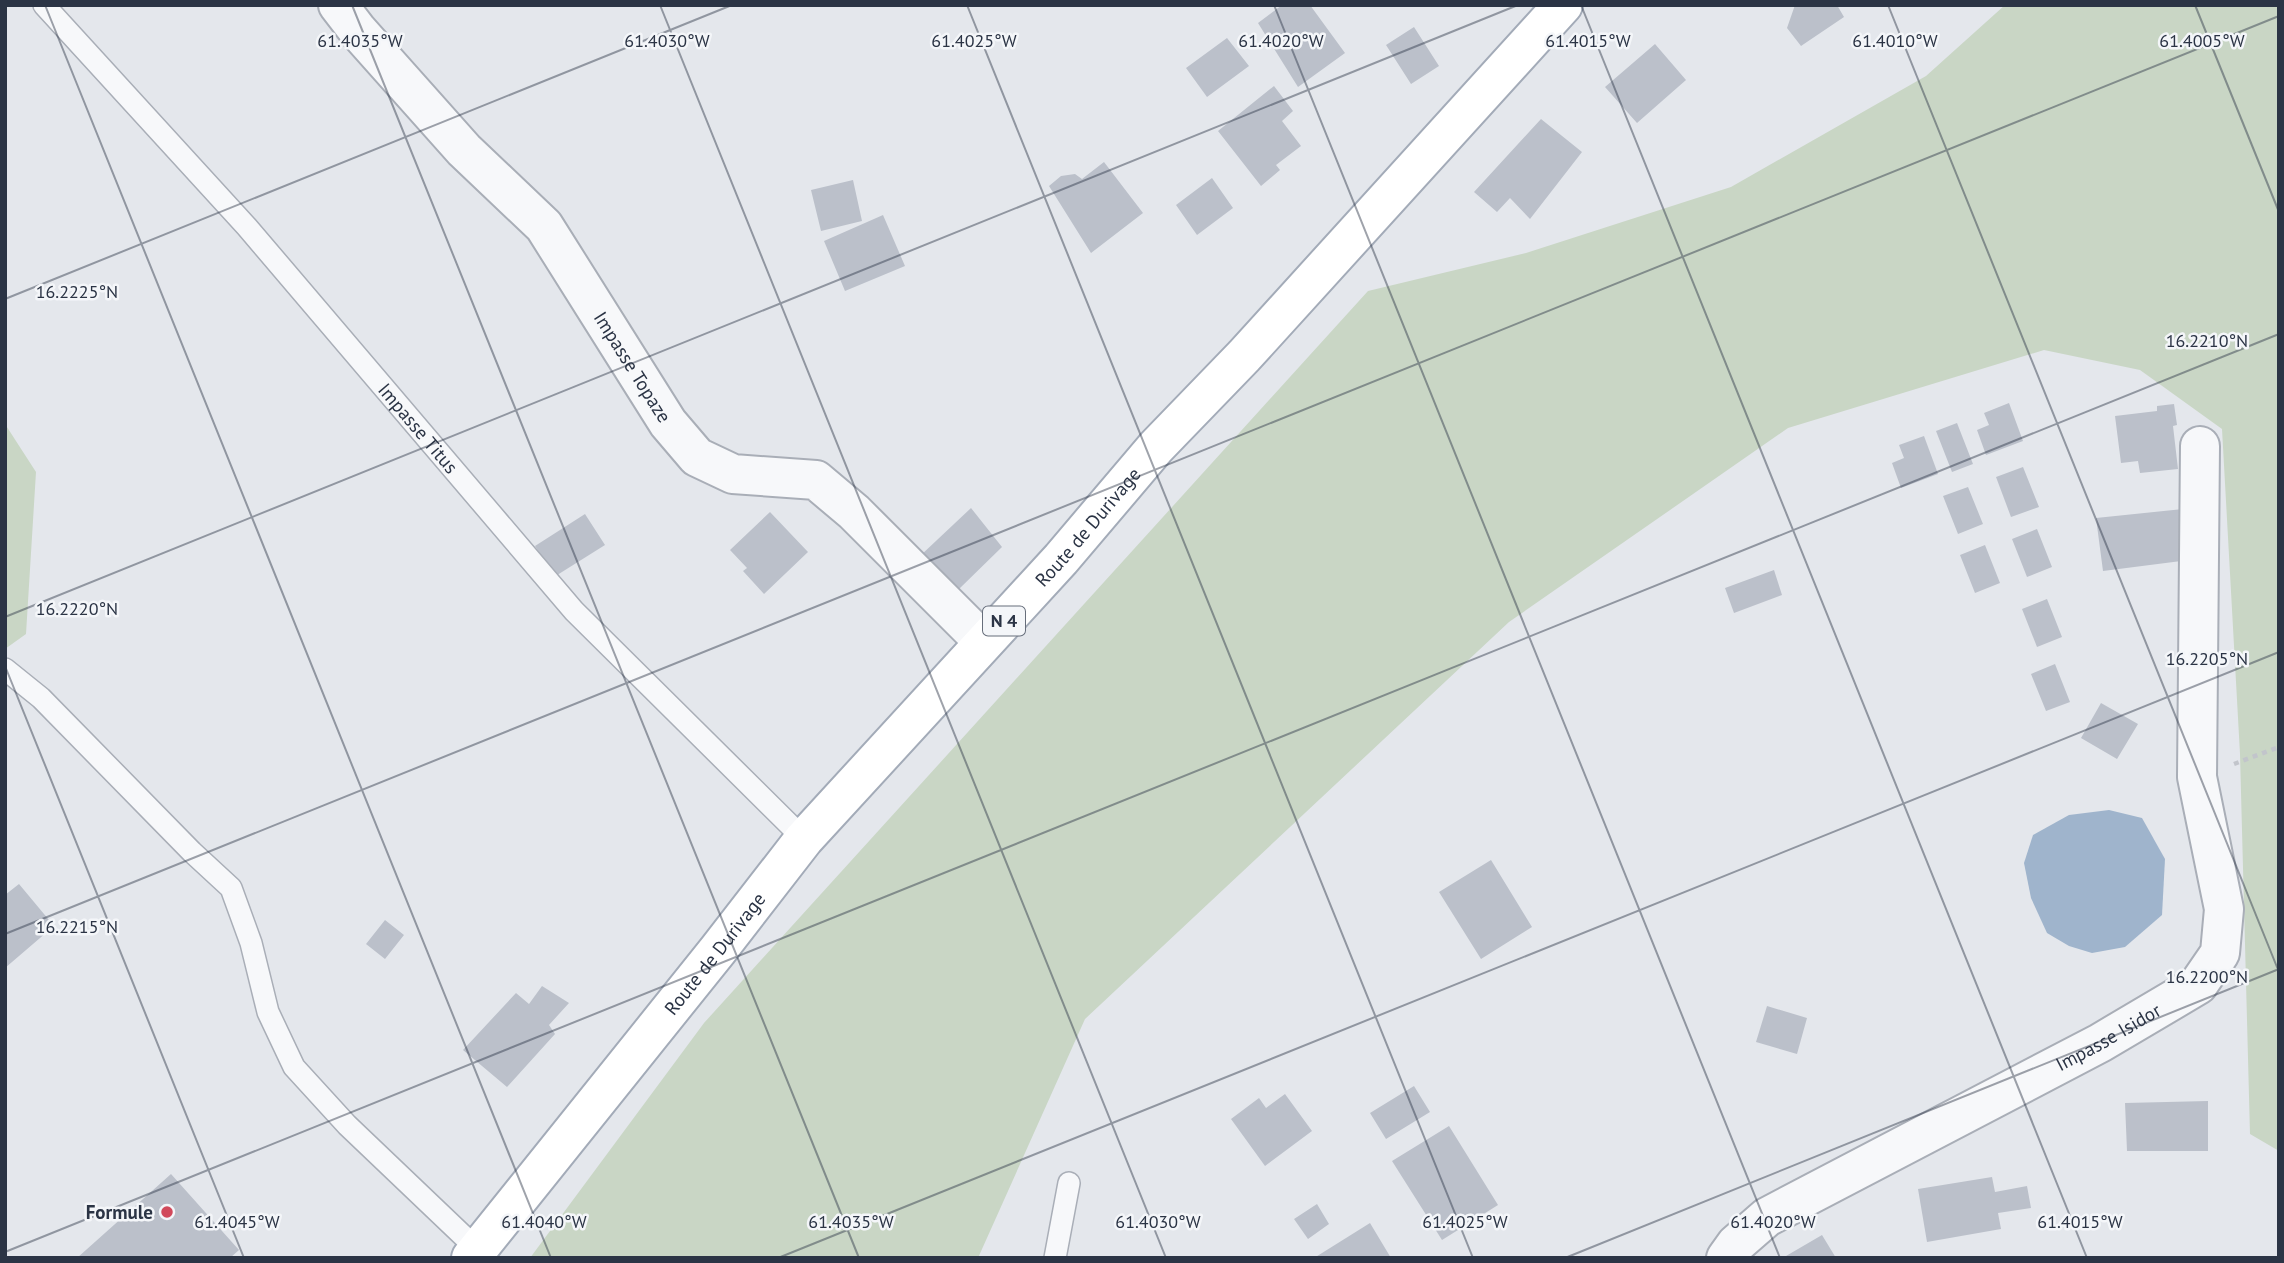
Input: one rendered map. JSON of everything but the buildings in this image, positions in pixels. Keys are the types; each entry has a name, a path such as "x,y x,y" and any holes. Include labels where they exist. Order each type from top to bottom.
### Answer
{"main road":[{"name":"Route de Durivage","path":"474,1253 804,839 1061,559 1156,447 1244,356 1563,5"}],"street":[{"name":"Impasse Topaze","path":"338,5 464,150 544,226 668,423 697,457 733,474 816,480 854,512 984,642"},
{"name":"Impasse Isidor","path":"1726,1258 1736,1244 1767,1217 2100,1043 2198,985 2221,953 2224,909 2197,778 2200,446"}],"lane":[{"name":"Impasse Titus","path":"44,5 247,227 574,611 804,839"},
{"path":"5,668 41,698 192,852 231,888 251,943 268,1012 294,1067 346,1125 474,1253"},
{"path":"1055,1258 1069,1183"}],"path":[{"path":"2197,778 2279,747"}],"green space":[{"path":"2005,5 2279,5 2279,1151 2250,1134 2240,754 2222,429 2140,370 2044,350 1788,428 1509,622 1085,1019 978,1258 530,1258 704,1023 1368,291 1526,253 1731,187 1926,76"},
{"path":"5,424 36,472 26,634 5,649"}],"water":[{"path":"2109,810 2142,818 2165,859 2162,915 2125,947 2092,953 2069,946 2047,933 2031,898 2024,863 2033,835 2069,815"}],"place":[{"name":"Formule","path":"167,1212"}]}
